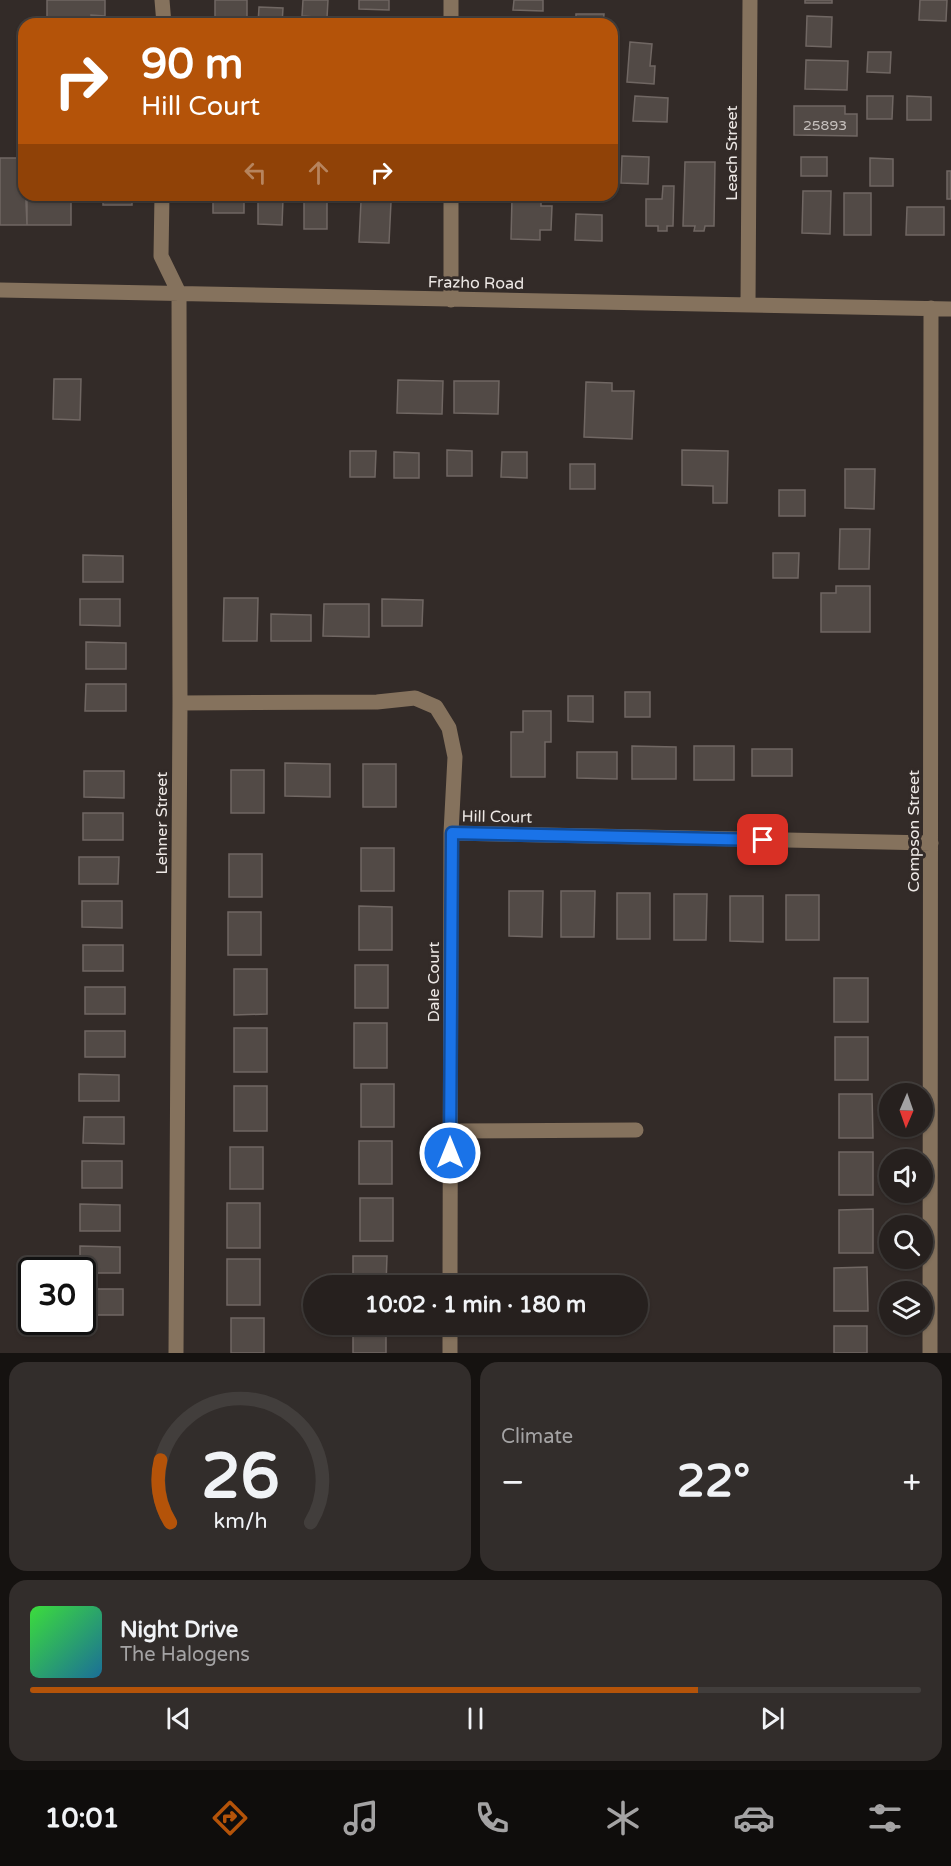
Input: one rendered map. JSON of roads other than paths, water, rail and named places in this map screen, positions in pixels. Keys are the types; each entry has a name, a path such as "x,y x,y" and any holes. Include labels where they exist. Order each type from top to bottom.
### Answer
{"street":[{"path":"162,0 164,18"},
{"path":"451,0 451,18"},
{"name":"Leach Street","path":"748,305 750,0"},
{"path":"162,201 161,256 179,293"},
{"path":"451,201 452,300"},
{"name":"Frazho Road","path":"0,290 951,309"},
{"name":"Lehner Street","path":"176,1353 180,703 179,293"},
{"name":"Compson Street","path":"930,1353 931,308"},
{"name":"Hill Court","path":"180,703 377,702 415,698 436,707 449,728 455,757 452,833 931,843"},
{"name":"Dale Court","path":"450,1275 452,833"},
{"path":"450,1131 636,1131"},
{"path":"450,1335 450,1353"}]}
